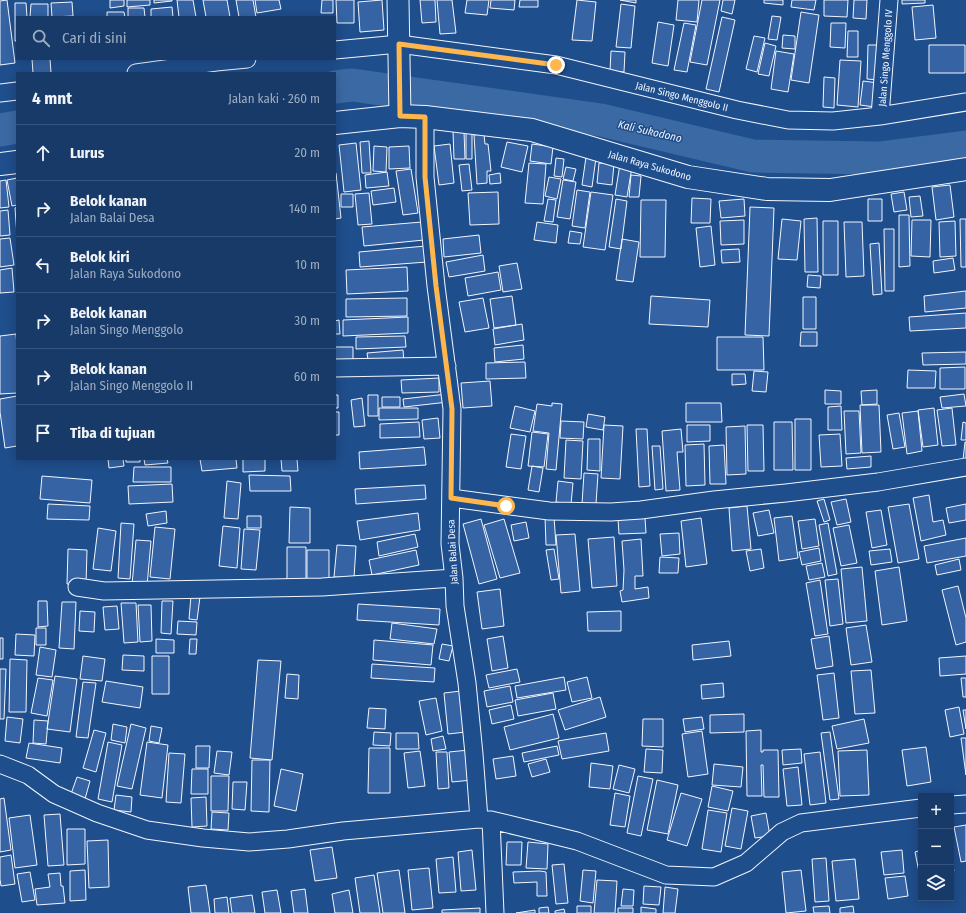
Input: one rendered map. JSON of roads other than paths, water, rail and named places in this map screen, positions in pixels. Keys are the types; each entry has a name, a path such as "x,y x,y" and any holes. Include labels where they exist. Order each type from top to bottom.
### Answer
{"main road":[{"name":"Jalan Raya Sukodono","path":"336,123 401,112 425,117 532,130 688,176 767,189 830,190 966,168"},
{"path":"0,164 16,162"}],"street":[{"path":"398,0 401,112"},
{"name":"Jalan Singo Menggolo IV","path":"880,116 889,0"},
{"name":"Jalan Singo Menggolo II","path":"336,50 399,51 556,65 737,110 788,120 833,121 880,116 966,102"},
{"path":"143,72 237,60"},
{"path":"0,93 16,91"},
{"name":"Jalan Balai Desa","path":"425,117 425,177 436,286 452,409 450,544 454,578 455,606 474,754 485,820 495,913"},
{"path":"336,368 447,366"},
{"path":"451,498 549,511 611,512 642,510 714,500 878,482 966,467"},
{"path":"77,587 104,591 314,588 454,578"},
{"path":"0,764 28,775 54,794 97,813 146,830 203,838 249,842 288,839 343,831 485,820 520,826 577,841 666,875 714,877 746,863 782,832 800,823 918,808"},
{"path":"954,805 966,804"}],"waterway":[{"name":"Kali Sukodono","path":"336,87 352,85 601,120 753,156 879,158 966,147"},
{"name":"Kali Sukodono","path":"0,130 16,127"}]}
